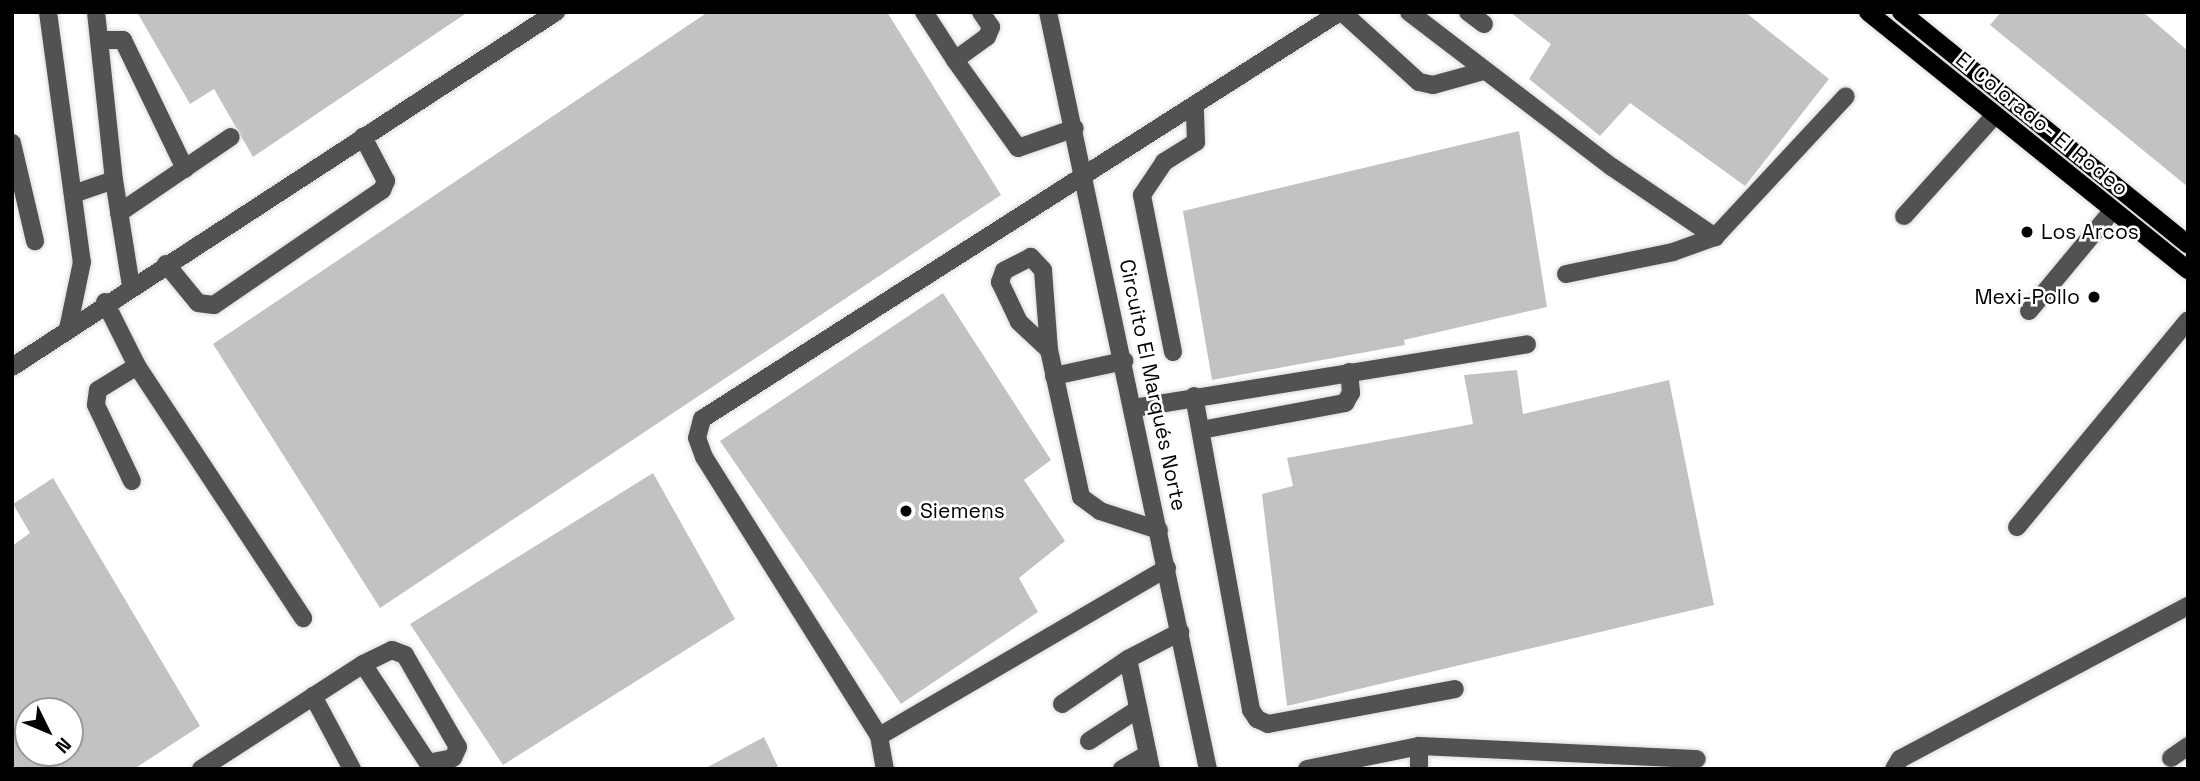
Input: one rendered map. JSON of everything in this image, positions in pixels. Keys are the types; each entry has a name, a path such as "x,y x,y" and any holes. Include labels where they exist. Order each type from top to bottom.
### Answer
{"main road":[{"name":"El Colorado- El Rodeo","path":"1868,12 2188,270"},
{"name":"El Colorado- El Rodeo","path":"1900,12 2188,244"},
{"path":"1912,12 1961,60"}],"street":[{"path":"48,12 76,193 82,262 68,328"},
{"path":"96,12 114,180 131,286"},
{"path":"12,366 105,302 556,12"},
{"path":"924,12 1018,148 1075,128"},
{"path":"956,61 987,37 991,27 981,12"},
{"name":"Circuito El Marqués Norte","path":"1048,12 1087,177 1208,769"},
{"path":"885,769 878,736 704,457 697,438 702,419 1045,197 1087,177 1341,12 1419,82 1433,85 1484,71"},
{"path":"1409,12 1484,71 1715,237"},
{"path":"1468,12 1483,24"},
{"path":"100,40 112,36 123,40 185,169"},
{"path":"1566,274 1674,252 1715,237 1846,96"},
{"path":"1172,352 1142,195 1164,162 1196,142 1195,107"},
{"path":"1904,216 1995,115"},
{"path":"119,213 232,137"},
{"path":"166,264 198,303 214,305 382,190 386,181 363,137"},
{"path":"12,143 35,241"},
{"path":"76,193 114,180"},
{"path":"2029,311 2113,210"},
{"path":"1049,350 1018,322 1000,282 1004,271 1031,257 1043,270 1049,350 1081,497 1100,511 1159,530"},
{"path":"105,302 137,366 303,618"},
{"path":"2017,527 2188,320"},
{"path":"1134,408 1194,396 1527,344"},
{"path":"1054,376 1125,361"},
{"path":"132,481 96,397 98,390 137,366"},
{"path":"1201,430 1345,402 1351,393 1349,372"},
{"path":"1194,396 1251,710 1257,719 1268,724 1455,689"},
{"path":"878,736 1167,568"},
{"path":"1894,769 1900,759 2188,606"},
{"path":"1062,704 1128,659 1180,632"},
{"path":"201,769 363,664 392,650 405,655 458,747 453,758 428,763 363,664"},
{"path":"1122,769 1149,762 1128,659"},
{"path":"313,696 352,769"},
{"path":"1089,741 1138,709"},
{"path":"1419,746 1419,769"},
{"path":"1307,769 1419,746 1697,759"},
{"path":"2171,758 2188,746"}],"building":[{"path":"137,12 468,12 253,157 214,89 190,104"},
{"path":"708,12 887,12 1001,195 380,608 213,344"},
{"path":"1510,12 1745,12 1829,79 1745,186 1630,103 1600,136 1529,79 1551,44"},
{"path":"2001,12 2143,12 2188,51 2188,187 1990,25"},
{"path":"1519,131 1547,307 1404,340 1405,345 1212,380 1183,211"},
{"name":"Siemens","path":"943,293 1051,460 1024,480 1065,541 1019,578 1038,612 901,704 720,441"},
{"path":"1517,370 1523,414 1669,380 1714,605 1287,706 1262,494 1293,486 1287,458 1473,424 1464,375"},
{"path":"653,473 735,619 503,765 410,624"},
{"path":"53,478 200,726 134,769 12,769 12,546 30,533 13,504"},
{"path":"764,737 779,769 704,769"}],"place":[{"name":"Los Arcos","path":"2027,232"},
{"name":"Mexi-Pollo","path":"2094,297"},
{"name":"Siemens","path":"906,511"}]}
